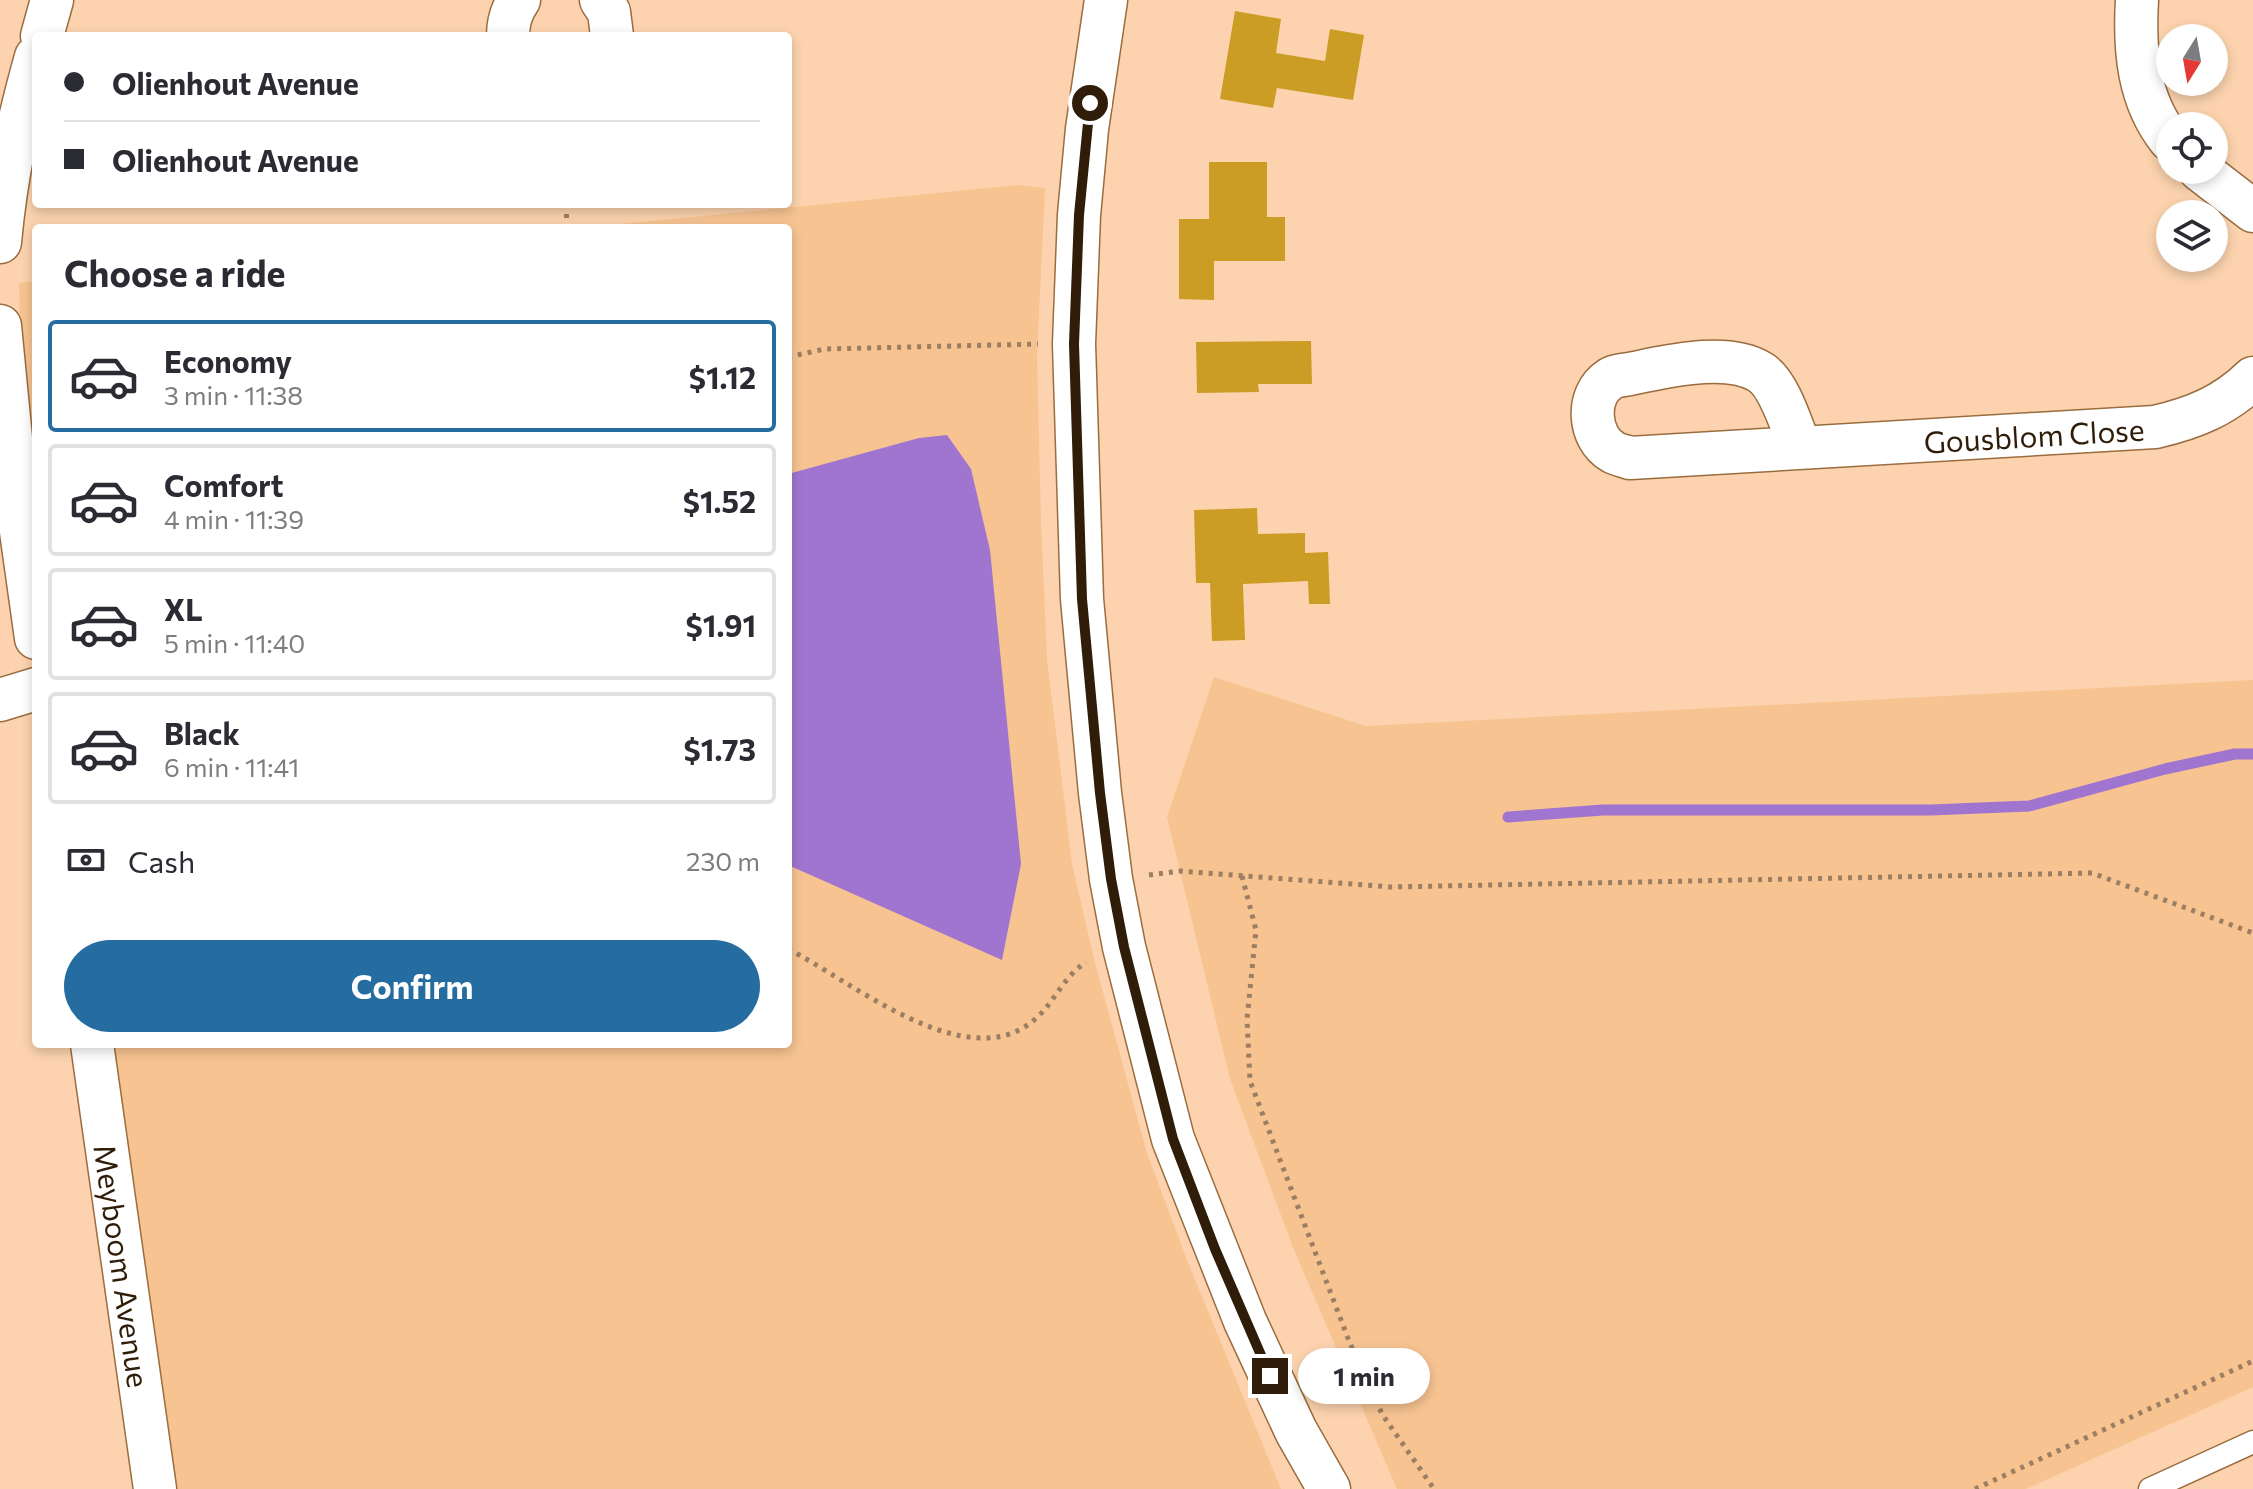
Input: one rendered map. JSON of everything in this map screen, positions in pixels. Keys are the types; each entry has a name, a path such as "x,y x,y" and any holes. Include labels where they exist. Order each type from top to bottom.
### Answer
{"street":[{"path":"43,32 52,0"},
{"path":"508,32 513,8 519,0"},
{"path":"601,0 609,12 612,32"},
{"path":"1106,0 1087,129 1079,215 1074,344 1082,599 1098,780 1111,879 1124,947 1173,1139 1245,1321 1296,1431 1329,1489"},
{"path":"2137,0 2137,56 2145,95 2156,119"},
{"path":"0,242 5,186 16,126 32,71"},
{"path":"2218,184 2253,211"},
{"path":"0,326 18,510 32,610"},
{"name":"Gousblom Close","path":"1800,447 2155,427 2190,419 2217,407 2253,378"},
{"path":"0,700 32,690"},
{"name":"Meyboom Avenue","path":"93,1048 155,1489"}],"lane":[{"path":"2150,1489 2253,1442"}],"path":[{"path":"792,356 825,349 1047,343"},
{"path":"1140,876 1180,871 1391,887 2092,873 2253,933"},
{"path":"1242,876 1256,930 1247,1019 1250,1081 1349,1341 1375,1399 1434,1489"},
{"path":"792,951 916,1021 955,1035 998,1039 1033,1021 1071,972 1099,958"},
{"path":"1975,1489 2253,1361"}],"shaded area":[{"path":"1018,185 1045,188 1037,355 1041,524 1047,659 1072,864 1095,963 1147,1153 1187,1260 1281,1489 167,1489 112,1048 792,1048 792,224 621,224"},
{"path":"32,281 32,424 20,330 19,283"},
{"path":"947,435 971,469 990,550 1021,864 1002,960 792,867 792,473 919,438"},
{"path":"1214,677 1366,726 2253,680 2253,1387 2026,1489 1397,1489 1294,1250 1230,1079 1167,817"}],"building":[{"path":"1235,11 1281,19 1276,53 1325,61 1330,29 1364,35 1353,100 1277,88 1273,108 1220,99"},
{"path":"1209,162 1267,162 1267,217 1285,217 1285,261 1214,261 1214,300 1179,299 1179,219 1209,219"},
{"path":"1311,341 1312,384 1258,384 1259,392 1197,393 1196,342"},
{"path":"1257,508 1258,534 1305,533 1305,553 1328,552 1330,604 1309,604 1308,581 1243,584 1245,640 1212,641 1210,583 1196,583 1194,510"}],"waterway":[{"path":"1508,817 1603,810 1931,810 2029,806 2165,769 2235,754 2253,754"}],"route":[{"path":"1090,103 1079,215 1074,344 1082,599 1111,879 1124,947 1173,1139 1215,1249 1270,1376"}]}
